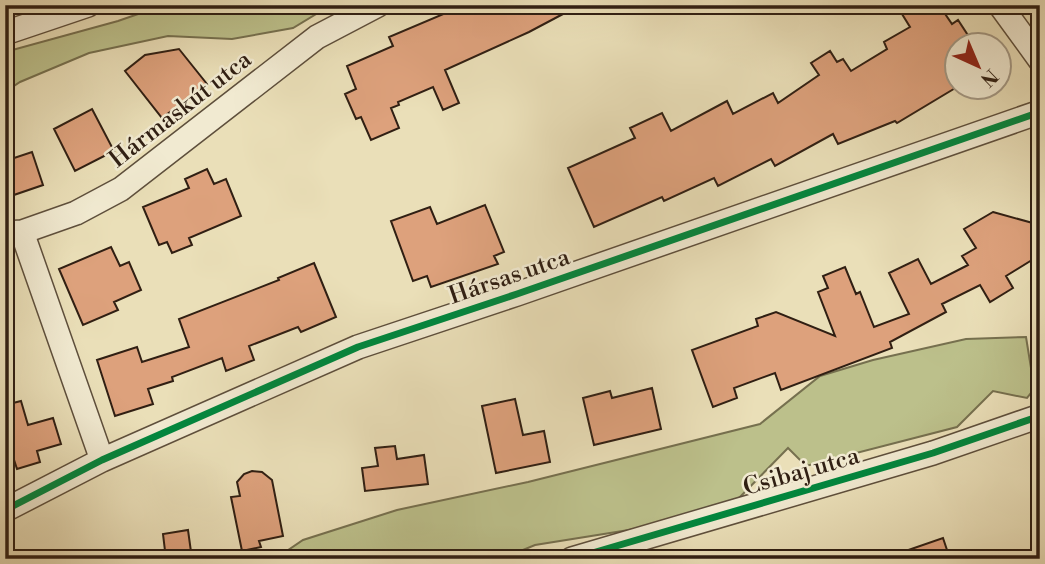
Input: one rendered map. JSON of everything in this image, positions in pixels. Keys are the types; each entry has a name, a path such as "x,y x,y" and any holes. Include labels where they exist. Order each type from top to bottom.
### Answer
{"street":[{"path":"5,33 88,5"},
{"name":"Hármaskút utca","path":"13,233 76,213 121,189 317,37 378,5"},
{"path":"1000,5 1040,60"},
{"name":"Hársas utca","path":"5,510 102,460 358,347 1040,112"},
{"path":"13,233 102,460"},
{"name":"Csibaj utca","path":"572,559 933,453 1040,416"}],"green space":[{"path":"164,5 331,5 293,28 232,39 168,36 89,53 20,82 5,92 5,52 118,21"},
{"path":"1026,337 1031,368 1040,360 1040,382 1027,398 993,391 957,427 806,466 788,448 737,500 660,525 535,545 501,559 275,559 303,540 397,510 528,482 760,424 820,376 873,360 966,339"}],"building":[{"path":"451,5 580,5 529,32 445,70 459,103 443,110 433,87 398,102 399,105 391,108 399,128 371,140 361,117 356,119 345,94 356,89 347,66 393,46 389,37 453,10"},
{"path":"915,5 939,5 952,24 958,20 966,32 944,32 944,95 897,123 895,121 838,144 833,134 775,166 771,159 718,186 714,178 664,201 662,197 594,227 568,168 635,138 630,128 662,113 671,131 727,101 733,114 773,93 778,103 819,75 811,63 830,51 837,62 843,59 851,71 887,49 884,42 910,27 902,14"},
{"path":"179,49 207,84 162,118 125,71 145,55"},
{"path":"92,109 114,151 75,171 54,129"},
{"path":"32,152 43,185 5,198 5,161"},
{"path":"207,169 214,184 226,179 241,216 189,238 192,245 172,253 167,242 159,245 143,207 189,188 185,179"},
{"path":"485,205 504,252 494,256 498,264 431,287 427,276 413,281 391,221 430,207 437,224"},
{"path":"993,212 1040,225 1040,255 1006,276 1013,288 990,302 980,285 942,304 946,312 890,342 892,348 781,390 775,373 734,388 737,398 713,407 692,350 758,326 756,319 776,312 835,336 818,292 828,288 823,276 845,267 856,294 860,292 874,327 909,314 889,273 918,259 931,284 968,265 962,256 976,248 964,229"},
{"path":"111,247 120,266 129,262 141,290 114,302 118,310 83,325 59,269"},
{"path":"314,263 336,317 301,332 298,327 249,346 254,360 226,371 222,358 172,377 173,381 148,389 153,404 115,416 97,360 137,347 142,362 189,347 179,319 279,280 278,278"},
{"path":"652,388 661,429 594,445 583,398 610,391 612,398"},
{"path":"515,399 523,435 544,431 550,462 496,473 482,406"},
{"path":"21,401 28,425 53,418 61,444 37,451 40,462 17,469 5,432 5,405"},
{"path":"395,446 397,459 424,455 428,484 365,491 362,468 378,466 375,448"},
{"path":"262,472 272,480 283,536 259,541 261,547 242,551 231,497 240,496 237,482 244,474"},
{"path":"188,530 192,559 166,559 163,534"},
{"path":"943,538 950,559 891,559 891,556"}],"cycle path":[{"path":"5,510 102,460 358,347 1040,112"},
{"path":"572,559 933,453 1040,416"}]}
